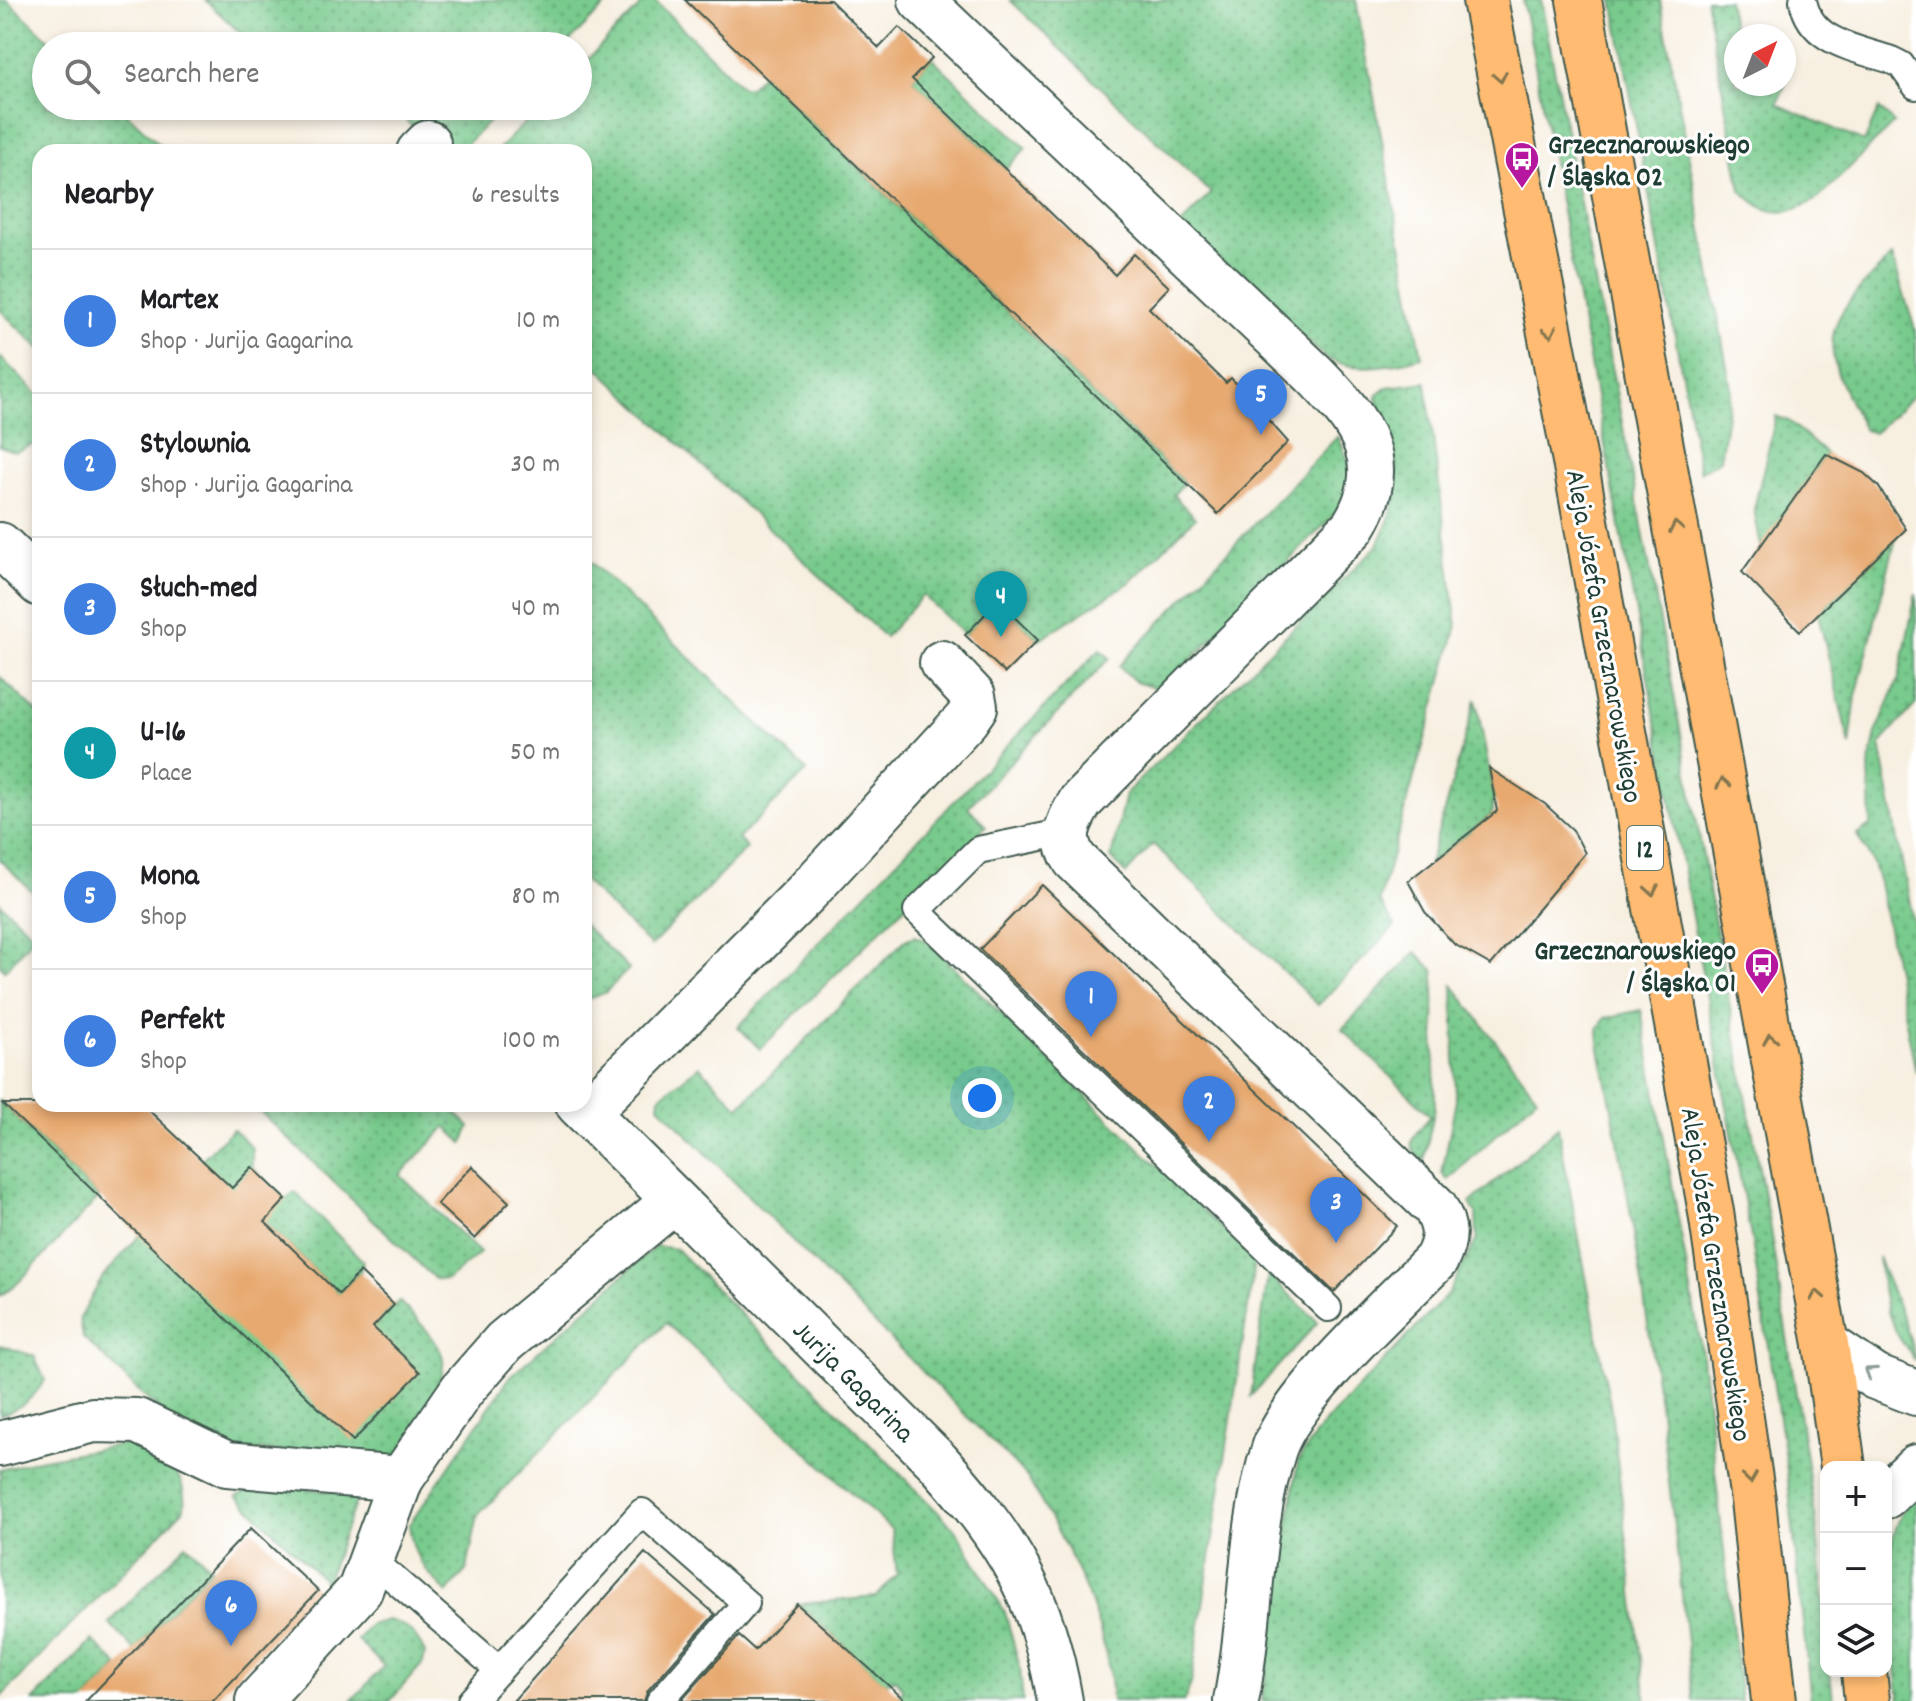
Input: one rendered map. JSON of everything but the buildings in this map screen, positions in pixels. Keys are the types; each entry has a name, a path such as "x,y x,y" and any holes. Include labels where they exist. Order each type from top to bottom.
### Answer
{"main road":[{"name":"Aleja Józefa Grzecznarowskiego","path":"1485,0 1576,466 1713,1228 1753,1500 1774,1701"},
{"path":"1579,0 1826,1344 1842,1461"},
{"path":"1865,1677 1867,1701"}],"street":[{"path":"921,0 1345,405 1369,449 1373,482 1366,505 1353,527 1081,801 1066,832 1065,845 1075,860 1435,1207 1445,1227 1444,1244 1436,1260 1314,1387 1275,1447 1258,1525 1236,1701"},
{"path":"592,1098 806,893 966,720 975,707 973,696 942,663"},
{"name":"Jurija Gagarina","path":"586,1112 938,1462 981,1510 1034,1598 1051,1650 1060,1701"},
{"path":"258,1701 360,1590 401,1479 462,1390 488,1358 674,1201"},
{"path":"1826,1344 1875,1377 1916,1393"},
{"path":"0,1444 93,1420 137,1421 227,1464 401,1479"},
{"path":"1892,1490 1916,1467"}],"lane":[{"path":"1803,0 1805,14 1821,33 1891,60 1909,74 1916,86"},
{"path":"1066,832 978,850 917,911 1328,1308"},
{"path":"471,1701 642,1512 746,1603 660,1701"},
{"path":"371,1559 499,1670"}],"green space":[{"path":"0,0 7,0 41,32 32,32 32,120 134,120 159,144 32,144 32,341 0,310"},
{"path":"205,0 611,0 579,32 239,32"},
{"path":"646,0 654,0 742,87 750,87 762,74 1184,483 1173,495 1195,518 1129,583 1038,640 998,601 965,635 923,595 885,637 592,362 592,144 504,144 527,120 592,120 592,55"},
{"path":"1010,0 1356,0 1422,357 1361,367 1326,358 1181,225 1211,193"},
{"path":"1523,0 1541,0 1670,673 1769,1223 1816,1521 1820,1564 1820,1677 1831,1677 1833,1701 1811,1701 1787,1471 1753,1248"},
{"path":"1613,0 1660,0 1731,388 1720,460 1700,472"},
{"path":"1706,0 1728,0 1732,24 1724,24 1724,96 1780,96 1777,104 1864,142 1879,108 1894,123 1819,198 1797,209 1768,210 1741,190"},
{"path":"932,58 1026,148 1006,169 912,79"},
{"path":"405,120 491,120 466,144 431,144"},
{"path":"1892,256 1916,333 1916,393 1874,433 1864,430 1838,375 1833,336 1850,300"},
{"path":"0,357 32,389 32,445 15,452 0,446"},
{"path":"1426,382 1457,626 1379,901 1395,926 1318,1005 1153,844 1126,874 1111,858 1125,794 1378,545 1392,510 1397,474 1396,461 1379,416 1377,395 1387,387"},
{"path":"1776,416 1789,421 1826,454 1761,547 1754,509"},
{"path":"1338,436 1353,473 1346,503 1161,690 1136,682 1119,666"},
{"path":"1896,538 1856,696 1850,746 1818,614"},
{"path":"592,563 807,771 738,839 747,848 651,946 592,889"},
{"path":"1916,593 1916,704 1880,744 1916,936 1916,1073 1879,883 1872,861 1857,835 1871,825 1869,767 1876,733 1899,678"},
{"path":"1100,649 1110,658 968,807 986,826 760,1049 738,1027"},
{"path":"0,677 32,707 32,891 0,860"},
{"path":"1476,699 1494,797 1491,815 1429,864"},
{"path":"0,903 31,933 32,939 5,970 0,965"},
{"path":"592,933 629,969 605,993 592,997"},
{"path":"914,936 927,941 1255,1261 1191,1684 1184,1701 1112,1701 1109,1670 1094,1612 1071,1557 1027,1477 659,1106 660,1097 699,1066 739,1107 905,940"},
{"path":"1416,952 1434,971 1435,1107 1424,1161 1412,1144 1416,1133 1431,1116 1342,1029"},
{"path":"1453,985 1537,1097 1448,1180 1442,1174 1456,1100"},
{"path":"1641,1010 1701,1347 1741,1701 1693,1701 1655,1371 1630,1207 1599,1044 1598,1029 1605,1018"},
{"path":"0,1101 99,1197 19,1282 0,1296"},
{"path":"260,1112 454,1112 470,1127 463,1143 446,1127 400,1175 480,1253 447,1280 435,1279"},
{"path":"1558,1127 1611,1409 1646,1701 1262,1701 1298,1461 1321,1427 1448,1294 1477,1239 1476,1214 1470,1203"},
{"path":"233,1129 252,1148 252,1167 285,1199 295,1192 363,1261 360,1272 339,1294 201,1160"},
{"path":"140,1235 372,1327 399,1301 434,1340 442,1355 443,1366 435,1393 397,1457 235,1449 171,1420 150,1402 83,1337 80,1318 102,1278"},
{"path":"656,1246 676,1249 955,1529 1005,1612 1020,1668 1023,1701 894,1701 903,1690 896,1679 885,1683 797,1604 876,1597 897,1575 892,1530 666,1323 478,1515 467,1569 447,1593 427,1570 413,1546 409,1525 510,1377"},
{"path":"1878,1257 1904,1321 1915,1360 1892,1324"},
{"path":"1268,1274 1318,1322 1251,1396"},
{"path":"0,1345 34,1356 45,1380 26,1402 0,1415"},
{"path":"136,1442 165,1460 178,1476 184,1509 0,1698 0,1470"},
{"path":"287,1486 358,1496 326,1582 237,1496 252,1489"},
{"path":"1916,1492 1916,1701 1900,1701 1892,1637 1892,1544 1902,1514"},
{"path":"186,1544 212,1568 135,1650 109,1623"},
{"path":"387,1620 400,1624 414,1635 425,1653 423,1663 390,1701 351,1701 384,1666 357,1640 370,1625"},
{"path":"92,1640 119,1666 86,1701 33,1701"}],"place":[{"name":"Grzecznarowskiego / Śląska 02","path":"1522,190"},
{"name":"Mona","path":"1261,435"},
{"name":"U-16","path":"1001,637"},
{"name":"Grzecznarowskiego / Śląska 01","path":"1762,996"},
{"name":"Martex","path":"1091,1037"},
{"name":"Stylownia","path":"1209,1142"},
{"name":"Słuch-med","path":"1336,1243"},
{"name":"Perfekt","path":"231,1646"}]}
